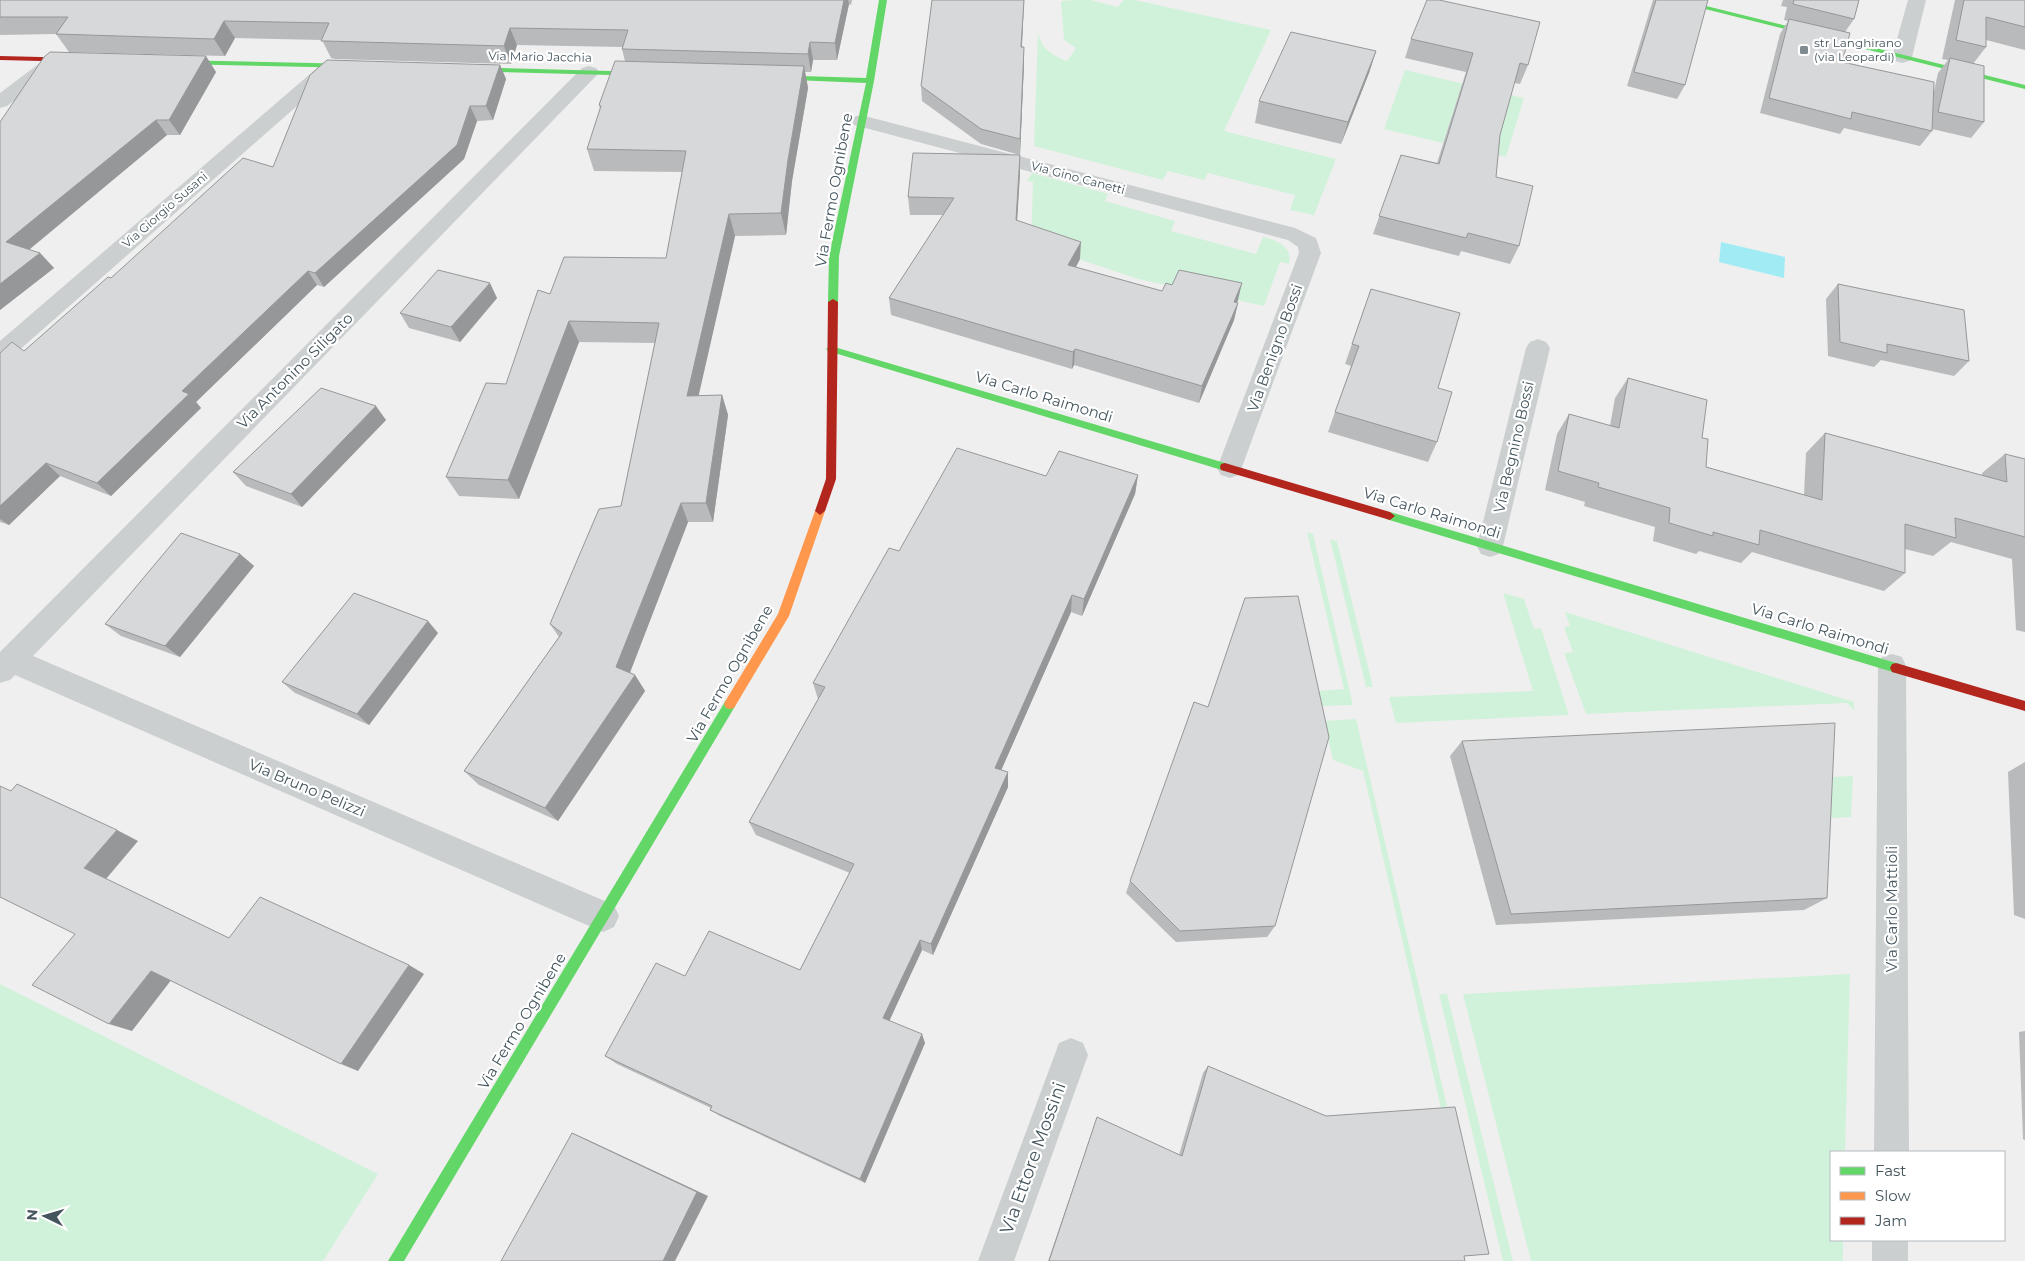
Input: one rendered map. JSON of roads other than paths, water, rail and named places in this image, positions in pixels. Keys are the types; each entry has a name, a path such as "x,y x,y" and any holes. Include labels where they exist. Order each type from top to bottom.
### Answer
{"street":[{"name":"Via Fermo Ognibene","path":"396,1261 782,616 831,478 831,349 834,256 870,80 883,0"},
{"path":"1672,0 2025,87"},
{"path":"1902,57 1917,0"},
{"path":"0,58 97,60"},
{"path":"0,102 58,59"},
{"path":"165,62 370,67"},
{"name":"Via Giorgio Susani","path":"0,354 331,66"},
{"name":"Via Mario Jacchia","path":"450,68 657,74"},
{"name":"Via Antonino Siligato","path":"5,665 589,72"},
{"path":"1974,74 2025,78"},
{"path":"754,77 870,80"},
{"name":"Via Gino Canetti","path":"861,122 1295,235"},
{"name":"Via Benigno Bossi","path":"1230,468 1310,254 1308,243 1295,235"},
{"name":"Via Begnino Bossi","path":"1490,546 1538,348"},
{"name":"Via Carlo Raimondi","path":"831,349 2025,706"},
{"name":"Via Bruno Pelizzi","path":"5,665 603,916"},
{"name":"Via Carlo Mattioli","path":"1891,1151 1892,666"},
{"name":"Via Ettore Mossini","path":"996,1261 1070,1055"},
{"path":"1890,1241 1890,1261"}],"water":[{"path":"1721,242 1785,257 1784,278 1719,262"}],"place":[{"name":"str Langhirano (via Leopardi)","path":"1804,50"}]}
